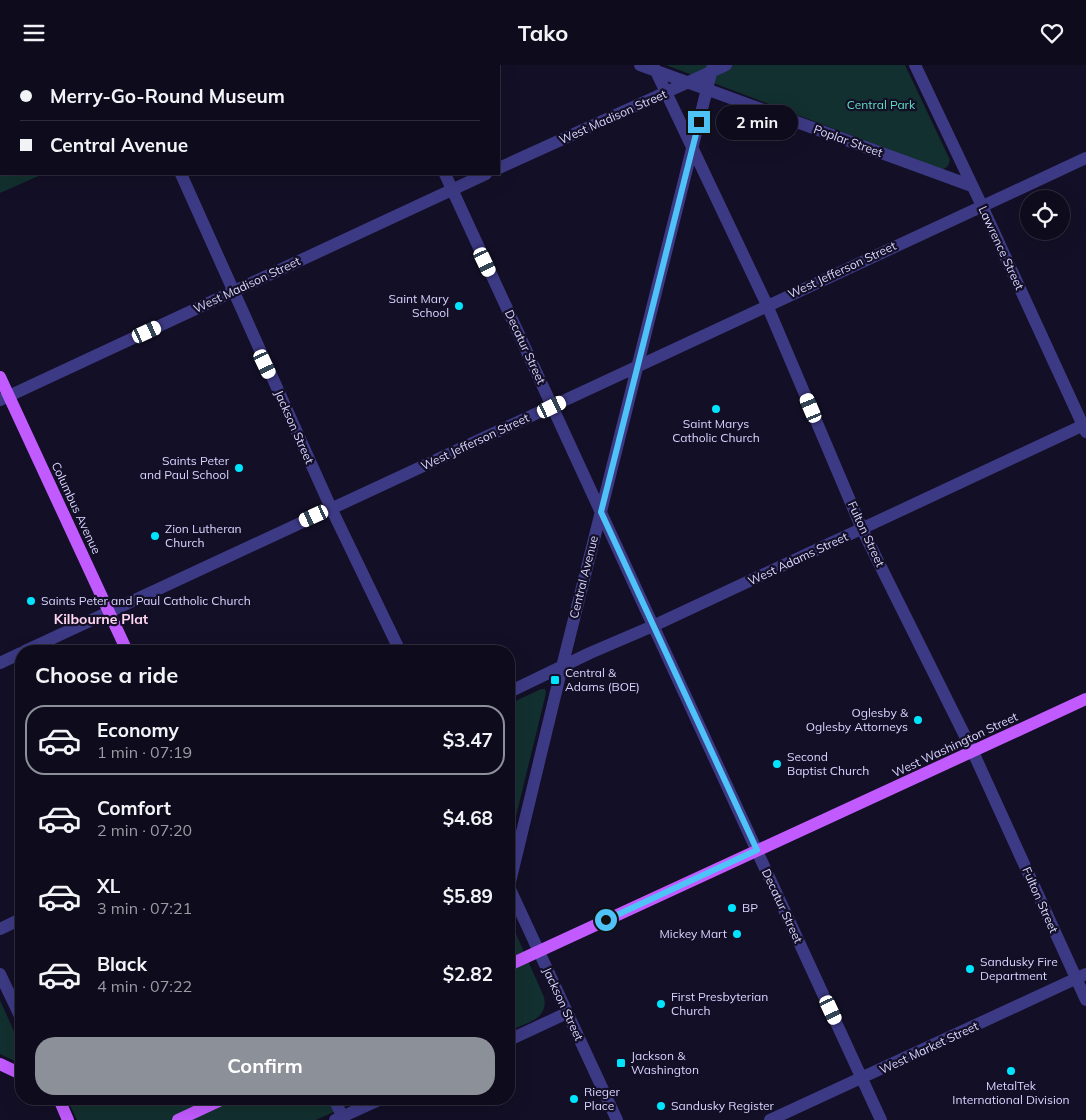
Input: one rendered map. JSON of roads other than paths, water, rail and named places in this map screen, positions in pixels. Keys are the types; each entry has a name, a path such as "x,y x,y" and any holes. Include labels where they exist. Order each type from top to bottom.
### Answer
{"main road":[{"name":"Columbus Avenue","path":"0,377 4,398 124,645"},
{"name":"West Washington Street","path":"515,962 1086,699"},
{"path":"0,1064 15,1071"},
{"path":"61,1105 68,1120"},
{"path":"178,1120 210,1105"}],"street":[{"name":"Poplar Street","path":"640,65 655,68 689,83 972,186"},
{"name":"West Madison Street","path":"500,168 689,83 712,68 726,65"},
{"name":"Lawrence Street","path":"915,65 1085,427"},
{"name":"Fulton Street","path":"655,68 767,305 862,529 973,752 1081,976 1086,1000"},
{"name":"Central Avenue","path":"515,862 712,68"},
{"name":"West Jefferson Street","path":"38,645 1086,158"},
{"name":"Jackson Street","path":"181,175 331,508 397,645"},
{"name":"Decatur Street","path":"445,175 881,1120"},
{"name":"West Madison Street","path":"4,398 484,175"},
{"name":"West Adams Street","path":"515,689 1085,427"},
{"name":"West Jefferson Street","path":"0,663 15,656"},
{"name":"Jackson Street","path":"515,900 617,1120"},
{"path":"0,929 15,922"},
{"path":"0,974 15,1005"},
{"name":"West Market Street","path":"770,1120 1081,976"},
{"path":"515,1037 567,1013"},
{"path":"336,1105 340,1119 368,1105"}],"place":[{"name":"Saint Mary School","path":"459,306"},
{"name":"Saint Marys Catholic Church","path":"716,409"},
{"name":"Saints Peter and Paul School","path":"239,468"},
{"name":"Zion Lutheran Church","path":"155,536"},
{"name":"Saints Peter and Paul Catholic Church","path":"31,601"},
{"name":"Central & Adams (BOE)","path":"555,680"},
{"name":"Oglesby & Oglesby Attorneys","path":"918,720"},
{"name":"Second Baptist Church","path":"777,764"},
{"name":"BP","path":"732,908"},
{"name":"Mickey Mart","path":"737,934"},
{"name":"Sandusky Fire Department","path":"970,969"},
{"name":"First Presbyterian Church","path":"661,1004"},
{"name":"Jackson & Washington","path":"621,1063"},
{"name":"MetalTek International Division","path":"1011,1071"},
{"name":"Rieger Place","path":"574,1099"},
{"name":"Sandusky Register","path":"661,1106"}],"district":[{"name":"Kilbourne Plat","path":"101,619"}],"park label":[{"name":"Central Park","path":"881,105"}]}
